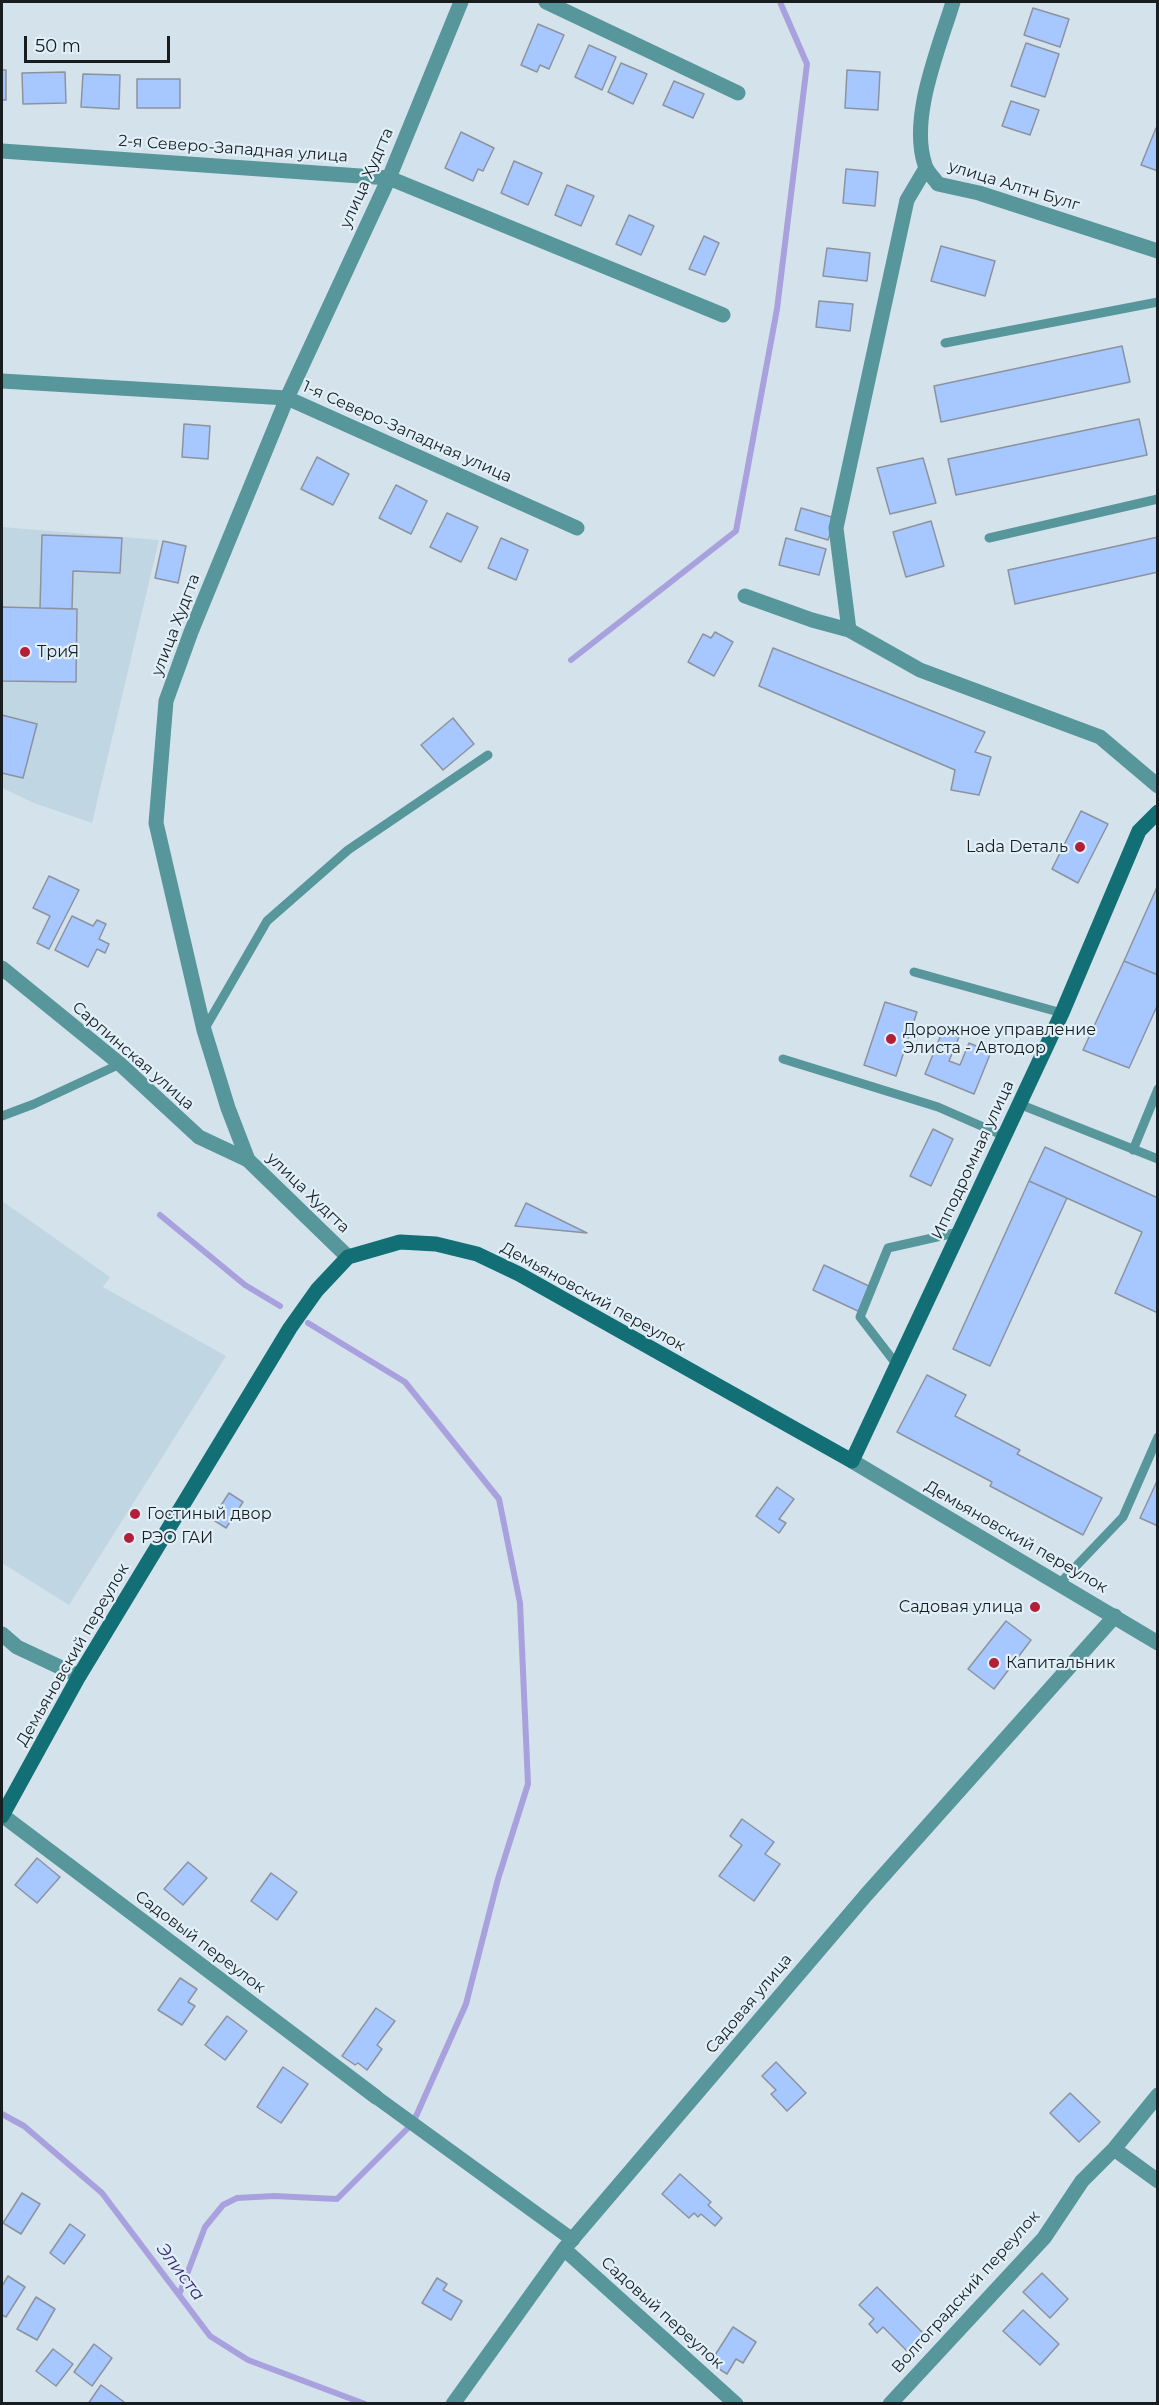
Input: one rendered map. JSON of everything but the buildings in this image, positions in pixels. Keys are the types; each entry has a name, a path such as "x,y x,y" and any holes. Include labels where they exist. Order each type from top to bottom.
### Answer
{"main road":[{"name":"Ипподромная улица","path":"852,1461 1062,1013 1139,831 1158,812"},
{"name":"Демьяновский переулок","path":"2,1815 80,1676 290,1328 317,1290 348,1257 400,1242 436,1244 477,1254 519,1274 852,1461"}],"street":[{"name":"улица Худгта","path":"348,1257 248,1160 228,1108 204,1030 156,823 166,701 191,632 287,398 388,178 461,2"},
{"path":"546,2 738,93"},
{"name":"улица Алтн Булг","path":"953,2 921,113 920,145 926,168 938,184 979,193 1158,251"},
{"name":"2-я Северо-Западная улица","path":"2,152 388,178 723,315"},
{"path":"849,630 836,528 907,200 926,168"},
{"name":"1-я Северо-Западная улица","path":"2,381 287,398 577,528"},
{"path":"745,596 812,620 849,630 920,670 1100,737 1158,786"},
{"name":"Сарпинская улица","path":"2,968 120,1064 199,1137 248,1160"},
{"name":"Демьяновский переулок","path":"852,1461 1158,1643"},
{"name":"Садовая улица","path":"453,2403 568,2245 866,1895 1115,1616"},
{"path":"2,1634 17,1647 80,1676"},
{"name":"Садовый переулок","path":"2,1815 423,2132 568,2245 736,2403"},
{"name":"Волгоградский переулок","path":"890,2403 1044,2238 1082,2181 1114,2149 1158,2095"},
{"path":"1114,2149 1158,2181"}],"lane":[{"path":"945,343 1158,302"},
{"path":"989,538 1158,499"},
{"path":"204,1030 267,921 348,850 488,755"},
{"path":"914,972 1062,1013"},
{"path":"783,1059 938,1107 1004,1137"},
{"path":"2,1116 34,1104 120,1064"},
{"path":"1133,1150 1158,1089"},
{"path":"1019,1104 1158,1160"},
{"path":"897,1365 860,1317 888,1248 959,1233"},
{"path":"1059,1584 1123,1517 1158,1437"}],"shaded area":[{"path":"2,527 159,540 92,823 34,803 2,788"},
{"path":"2,1201 110,1277 103,1287 226,1356 69,1605 2,1563"}],"waterway":[{"path":"571,660 736,531 777,309 807,64 780,2"},
{"path":"160,1215 245,1285 280,1306"},
{"path":"179,2295 205,2227 223,2205 237,2198 274,2196 337,2199 413,2123 466,2004 498,1879 528,1784 520,1603 499,1499 405,1382 308,1323"},
{"name":"Элиста","path":"2,2114 24,2126 102,2193 210,2336 248,2360 365,2404"}],"place":[{"name":"ТриЯ","path":"25,652"},
{"name":"Lada Dеталь","path":"1080,847"},
{"name":"Дорожное управление Элиста - Автодор","path":"891,1039"},
{"name":"Гостиный двор","path":"135,1514"},
{"name":"РЭО ГАИ","path":"129,1538"},
{"name":"Садовая улица","path":"1035,1607"},
{"name":"Капитальник","path":"994,1663"}]}
